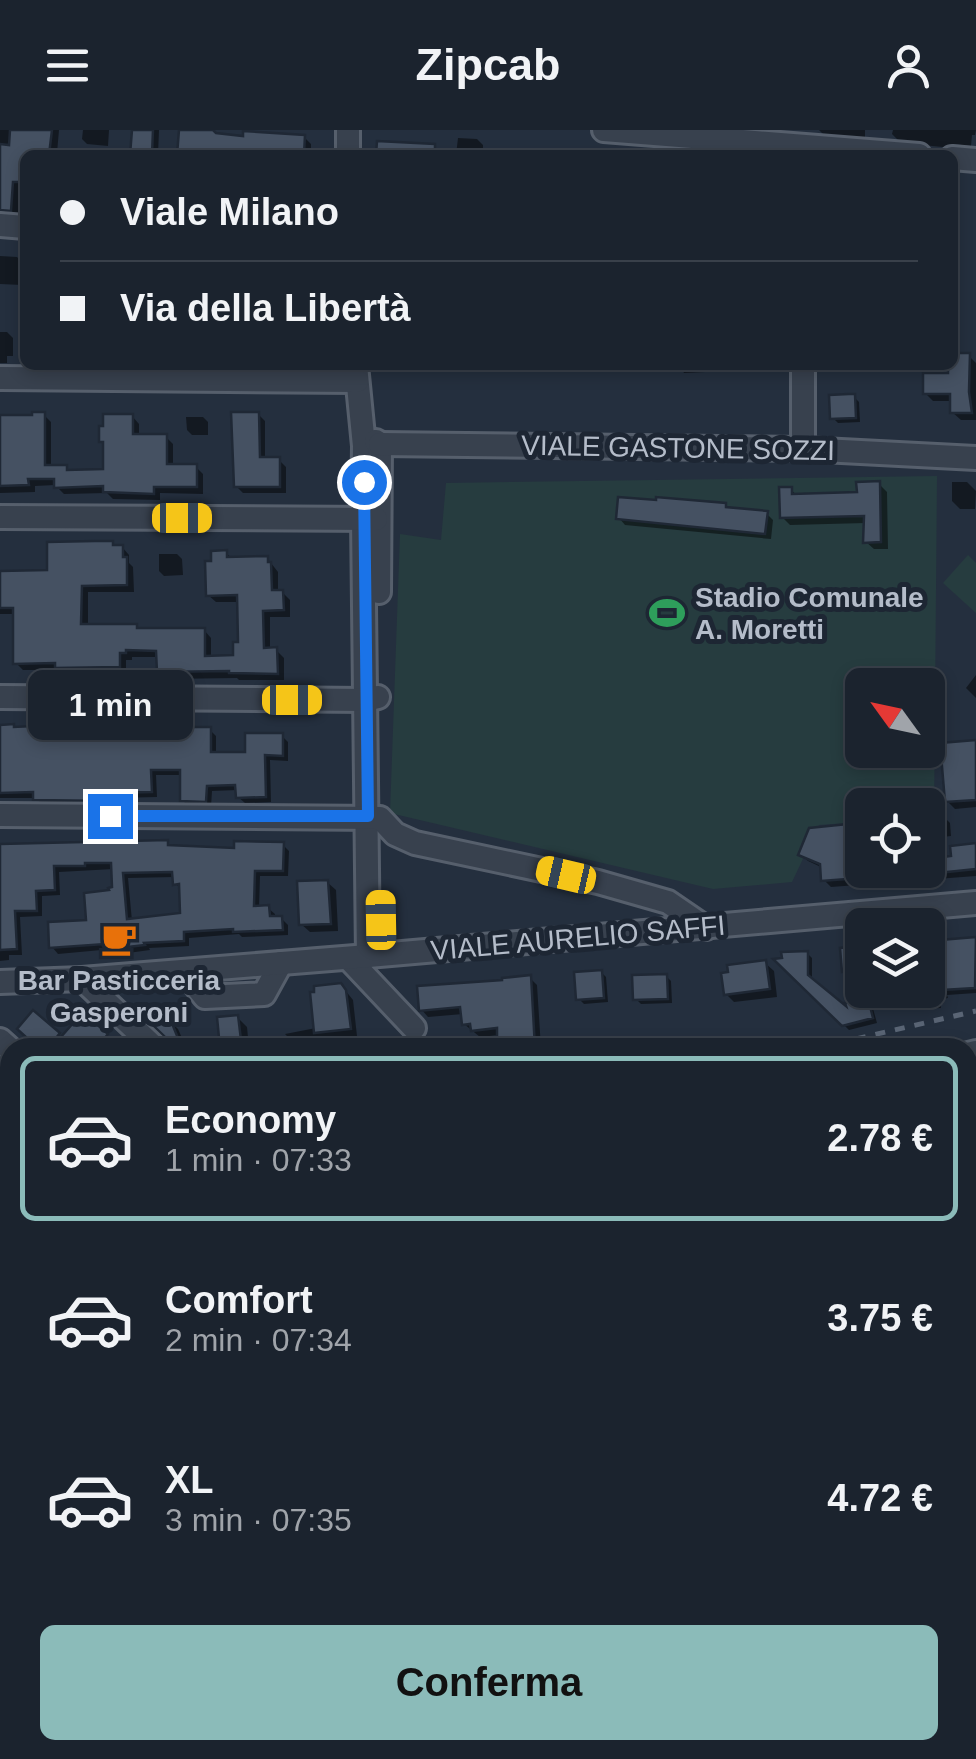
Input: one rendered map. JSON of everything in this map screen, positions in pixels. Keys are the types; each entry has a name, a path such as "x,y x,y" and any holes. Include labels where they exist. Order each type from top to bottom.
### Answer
{"street":[{"path":"604,130 865,150"},
{"path":"802,370 803,449"},
{"path":"0,378 356,373 371,436 374,817 366,956 414,1028"},
{"name":"VIALE GASTONE SOZZI","path":"371,436 976,458"},
{"path":"0,517 371,518"},
{"path":"0,698 372,698"},
{"path":"0,816 374,817 394,834 415,843 668,902 706,928"},
{"name":"VIALE AURELIO SAFFI","path":"0,982 184,971 976,903"},
{"path":"82,979 144,1038"}],"green space":[{"name":"Stadio Comunale A. Moretti","path":"937,476 935,668 845,668 845,768 934,768 934,788 845,788 845,823 819,825 792,882 713,889 390,813 400,534 441,540 446,483"},
{"path":"968,555 976,563 976,613 943,583"}],"building":[{"path":"10,130 52,130 50,150 20,150 20,182 13,182 11,211 0,210 0,144 9,145"},
{"path":"132,130 153,130 152,150 130,150"},
{"path":"179,130 213,130 243,136 243,131 305,135 304,150 177,150"},
{"path":"377,141 435,144 435,150 376,150"},
{"path":"958,353 970,353 972,413 950,413 950,394 923,394 923,373 958,370"},
{"path":"855,394 856,418 830,419 829,395"},
{"path":"45,412 45,465 67,465 67,470 103,469 99,426 103,426 103,414 133,414 133,434 167,434 167,464 197,464 197,487 154,487 154,494 103,492 103,486 54,488 54,479 28,479 29,485 0,486 0,415"},
{"path":"231,412 259,412 260,457 280,457 280,487 234,487"},
{"path":"880,481 881,542 863,543 864,516 780,518 779,487 792,487 792,494 857,492 856,482"},
{"path":"618,497 726,503 726,507 768,511 765,534 616,519"},
{"path":"113,541 113,545 123,545 123,557 127,557 127,585 82,586 81,624 205,628 205,656 233,655 233,642 238,642 237,595 206,596 205,561 211,561 211,551 227,550 227,557 268,556 272,590 283,590 284,610 263,611 264,648 277,647 278,674 157,672 156,651 126,650 120,653 120,667 13,664 13,608 0,608 0,571 47,570 47,542"},
{"path":"150,724 150,735 176,735 176,724 193,724 211,727 211,752 245,752 245,733 283,733 283,756 265,755 266,797 236,798 235,785 207,786 206,802 180,801 180,770 151,770 152,792 111,793 111,801 33,800 33,792 0,793 0,725 56,728"},
{"path":"976,740 976,800 945,802 945,743"},
{"path":"845,824 845,879 821,881 820,864 798,855 809,828"},
{"path":"168,840 168,845 234,848 234,841 284,842 283,871 255,871 254,906 269,905 270,916 282,916 283,930 184,932 184,941 119,948 119,943 49,948 48,922 86,920 84,893 112,887 111,863 85,863 54,866 55,890 36,891 37,911 15,911 17,949 0,950 0,844","holes":["172,872 173,885 179,884 180,913 127,919 123,873"]},
{"path":"976,843 976,869 945,872 950,846"},
{"path":"328,880 331,924 299,925 297,881"},
{"path":"976,937 975,988 945,990 945,940"},
{"path":"840,948 845,948 845,972 842,972"},
{"path":"808,951 808,975 845,1008 870,1008 873,1018 842,1026 773,959 782,958 781,952"},
{"path":"766,960 770,989 724,995 721,973 728,972 727,965"},
{"path":"602,970 604,998 576,1000 574,972"},
{"path":"667,974 668,999 633,1000 632,975"},
{"path":"531,975 534,1038 497,1038 497,1028 471,1031 470,1024 462,1025 460,1007 419,1011 417,986"},
{"path":"341,983 346,990 351,1029 314,1033 310,992 314,992 314,986"},
{"path":"138,1005 150,1016 159,1006 169,1016 178,1038 165,1038 135,1008"},
{"path":"33,1010 60,1033 56,1038 27,1038 17,1029"},
{"path":"86,1015 108,1034 105,1038 60,1038 75,1021 78,1024"},
{"path":"238,1015 241,1038 219,1038 217,1017"}],"railway":[{"path":"860,1038 976,1011"}],"place":[{"name":"Stadio Comunale A. Moretti","path":"667,613"},
{"name":"Bar Pasticceria Gasperoni","path":"119,939"}],"route":[{"path":"110,816 368,816 364,482"}]}
